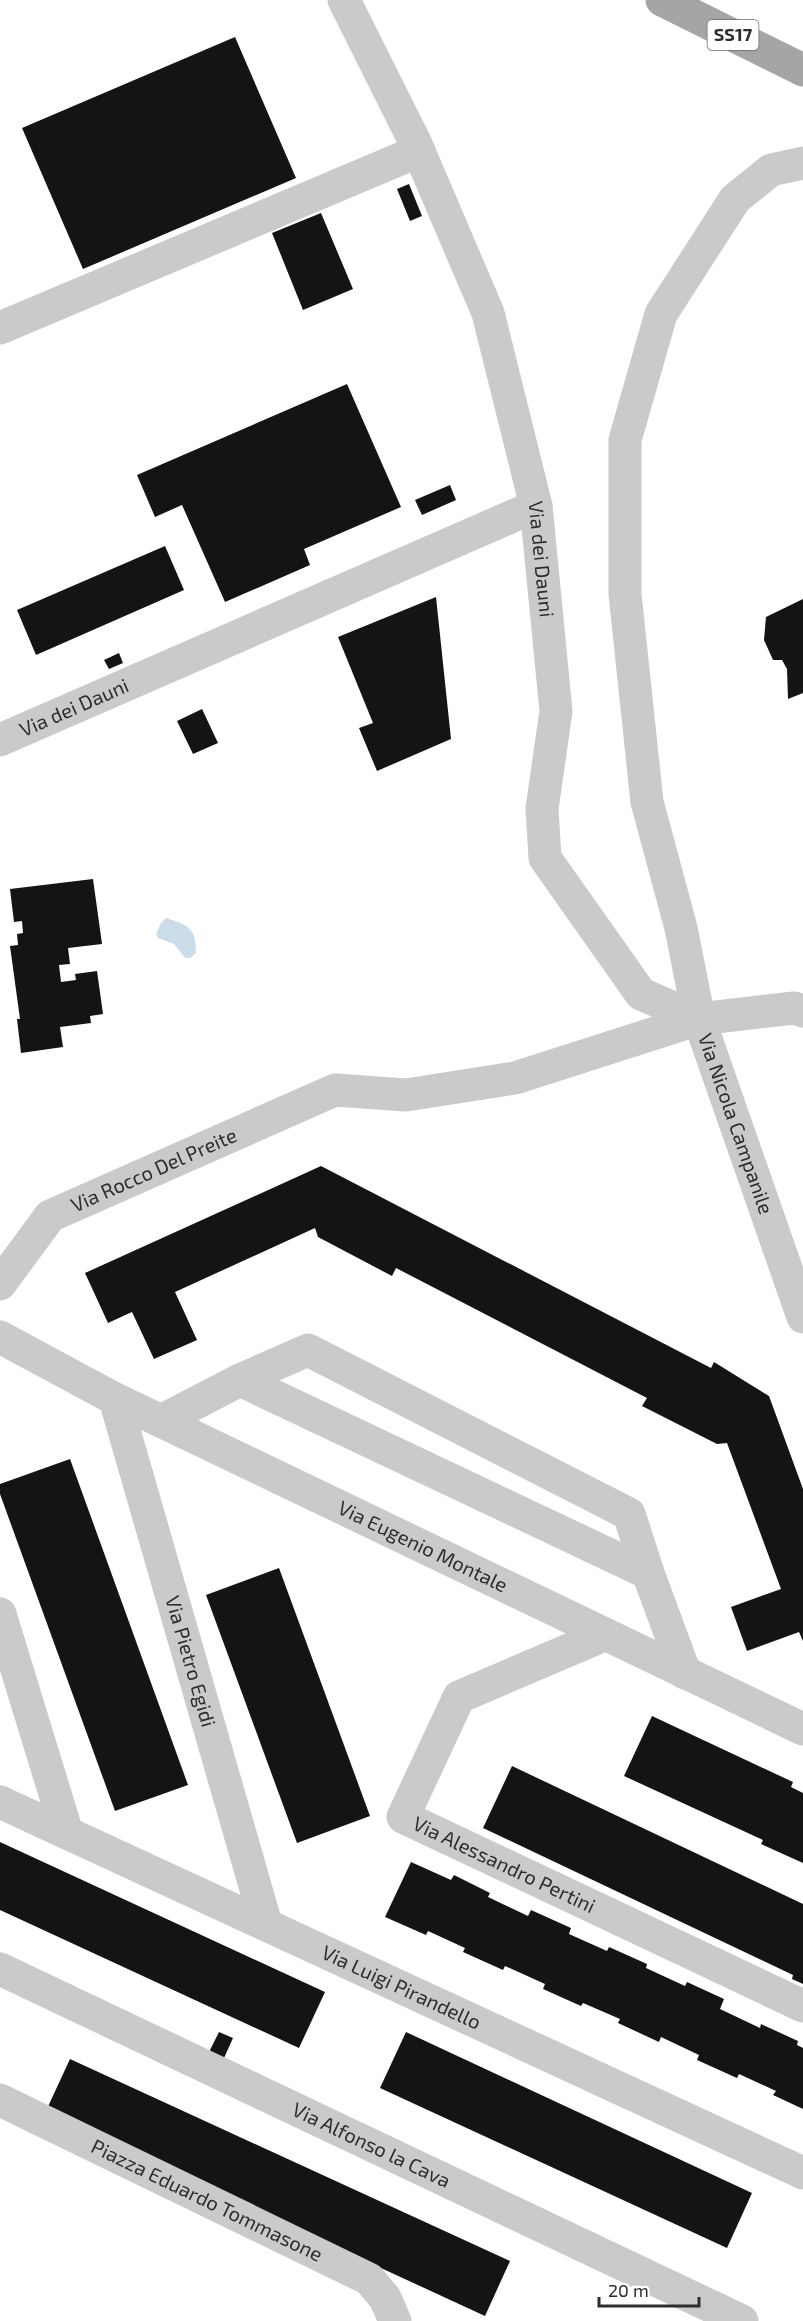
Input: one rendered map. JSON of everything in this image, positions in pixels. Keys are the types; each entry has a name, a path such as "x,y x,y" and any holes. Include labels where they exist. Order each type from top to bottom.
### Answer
{"main road":[{"name":"SS17","path":"662,0 803,70"}],"street":[{"path":"344,0 419,151 488,313 536,506"},
{"path":"0,328 419,151"},
{"name":"Via Nicola Campanile","path":"803,163 771,170 735,199 661,314 625,440 625,594 647,802 681,928 699,1019 803,1317"},
{"name":"Via dei Dauni","path":"0,740 536,506 556,711 542,809 545,858 641,994 699,1019"},
{"path":"699,1019 794,1008 803,1011"},
{"name":"Via Rocco Del Preite","path":"0,1284 50,1216 334,1090 406,1095 515,1078 699,1019"},
{"name":"Via Eugenio Montale","path":"0,1337 115,1399 803,1729"},
{"path":"161,1421 240,1380 308,1350 629,1514 685,1673"},
{"path":"240,1380 648,1573"},
{"name":"Via Pietro Egidi","path":"115,1399 266,1924"},
{"path":"0,1614 67,1833"},
{"name":"Via Alessandro Pertini","path":"603,1635 459,1696 403,1817 803,2006"},
{"name":"Via Luigi Pirandello","path":"0,1802 803,2173"},
{"name":"Via Alfonso la Cava","path":"0,1969 742,2321"},
{"name":"Piazza Eduardo Tommasone","path":"0,2100 369,2279 385,2298 395,2321"}],"water":[{"path":"166,918 185,925 192,932 196,953 190,958 185,958 174,944 158,938 156,934"}],"building":[{"path":"235,37 296,178 83,269 22,128"},
{"path":"409,184 422,216 410,221 397,189"},
{"path":"321,213 353,289 303,310 272,233"},
{"path":"347,384 401,507 304,549 310,565 225,602 182,505 155,517 137,475"},
{"path":"450,485 456,500 422,515 415,500"},
{"path":"165,546 184,590 36,655 17,610"},
{"path":"436,597 451,739 377,771 359,728 373,723 338,637"},
{"path":"803,599 803,693 788,699 787,669 782,660 773,660 764,640 766,617"},
{"path":"119,653 123,663 109,669 104,660"},
{"path":"202,709 218,743 193,754 177,721"},
{"path":"93,879 102,944 68,948 70,964 59,965 61,982 76,980 75,974 97,971 103,1014 90,1016 91,1023 60,1027 63,1047 21,1053 17,1019 20,1019 10,946 18,945 17,934 23,933 22,921 14,922 10,889"},
{"path":"321,1166 711,1368 714,1362 769,1396 803,1489 803,1641 799,1632 747,1651 731,1607 781,1589 727,1443 717,1444 642,1406 647,1398 396,1268 392,1276 318,1237 315,1228 175,1292 197,1340 154,1359 132,1312 108,1323 85,1273"},
{"path":"70,1459 188,1785 115,1811 0,1494 0,1484"},
{"path":"279,1568 370,1816 297,1843 206,1595"},
{"path":"652,1716 793,1782 791,1787 803,1793 803,1863 761,1844 763,1840 624,1776"},
{"path":"512,1766 803,1904 803,1984 792,1979 793,1975 483,1828"},
{"path":"0,1842 325,1992 299,2048 0,1910"},
{"path":"411,1862 451,1880 454,1875 490,1893 488,1897 528,1916 531,1910 571,1928 569,1934 607,1951 609,1947 647,1964 646,1968 685,1986 687,1982 724,1999 720,2009 760,2028 761,2024 798,2041 797,2045 803,2048 803,2109 773,2095 776,2091 739,2074 737,2078 697,2060 699,2055 661,2037 659,2042 618,2023 620,2019 583,2003 581,2006 543,1989 545,1984 505,1966 503,1970 463,1952 465,1948 428,1931 426,1935 385,1917"},
{"path":"219,2032 233,2038 224,2058 209,2052"},
{"path":"406,2032 752,2193 727,2248 380,2088"},
{"path":"70,2059 510,2261 485,2316 45,2113"}]}
